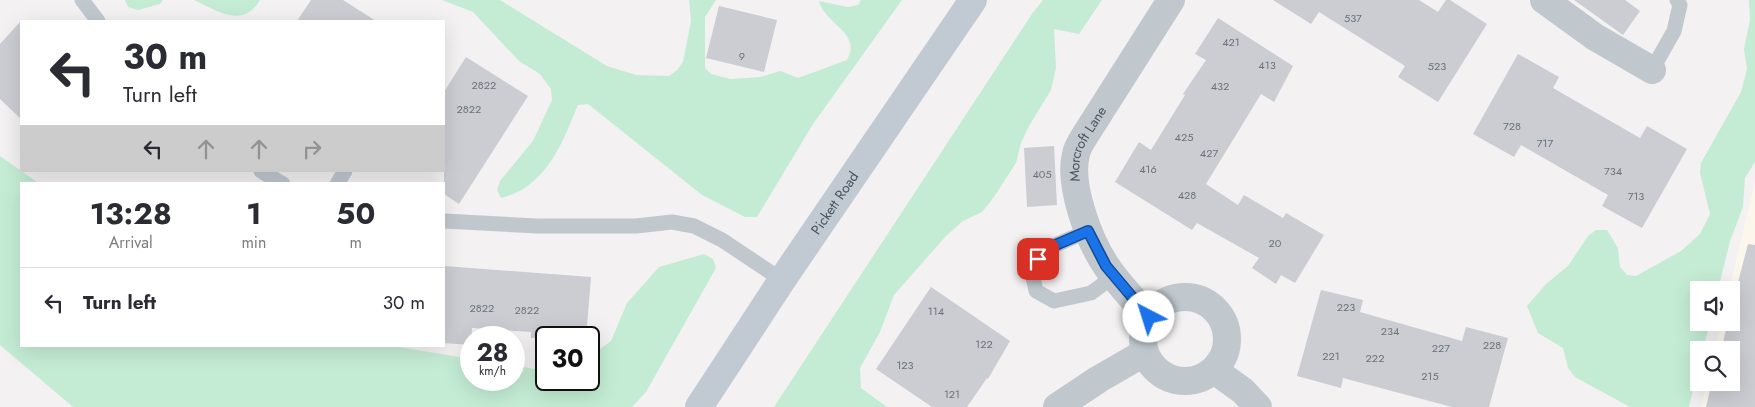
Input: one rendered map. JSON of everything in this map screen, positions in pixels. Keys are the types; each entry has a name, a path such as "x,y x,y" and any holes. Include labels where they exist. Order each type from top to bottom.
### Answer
{"street":[{"name":"Pickett Road","path":"699,407 782,280 973,0"},
{"name":"Morcroft Lane","path":"1149,317 1102,259 1088,231 1080,208 1074,174 1076,153 1089,129 1171,0"},
{"path":"1544,0 1595,37 1652,70"},
{"path":"1189,296 1202,300 1214,308 1223,319 1227,332 1227,346 1222,360 1214,370 1202,378 1188,382 1174,381 1161,375 1151,365 1144,353 1142,339 1144,325 1149,317 1162,303 1175,297 1189,296"},
{"path":"1057,407 1099,379 1144,353"},
{"path":"1214,370 1243,391 1258,407"}],"lane":[{"path":"82,0 97,20"},
{"path":"1652,70 1674,31 1680,4 1677,0"},
{"path":"263,172 280,182"},
{"path":"445,221 537,226 636,226 672,222 694,226 715,237 782,280"},
{"path":"1088,231 1044,250 1031,268 1036,291 1054,301 1091,293 1114,276"}],"shaded area":[{"path":"1755,182 1755,407 1701,407 1705,391 1740,391 1740,341 1717,341 1719,331 1740,331 1740,281 1731,281"}],"green space":[{"path":"125,0 163,0 160,4 138,10 128,7"},
{"path":"194,0 260,0 253,9 246,14 238,16 212,9"},
{"path":"442,0 500,0 607,66 636,75 669,76 683,62 691,21 689,0 716,0 705,17 705,68 711,74 731,79 760,77 780,71 798,78 847,60 850,42 841,29 828,17 819,1 848,7 858,5 861,0 902,0 813,124 757,217 745,217 702,195 588,104 578,105 557,152 542,172 523,189 501,198 497,190 500,181 533,141 552,100 551,89 540,74 519,61 473,12"},
{"path":"1043,0 1102,0 1079,34 1054,29 1056,68 1051,90 1029,126 1021,143 1016,163 994,197 982,212 963,221 946,236 894,295 880,332 860,368 861,388 887,407 774,407 1032,14"},
{"path":"1749,0 1755,0 1755,162 1745,178 1743,207 1730,241 1720,281 1690,281 1690,331 1708,331 1705,341 1690,341 1690,391 1693,391 1689,407 1630,407 1575,377 1568,368 1563,348 1538,333 1527,306 1546,284 1568,266 1588,236 1596,230 1607,230 1618,248 1620,267 1627,275 1636,276 1681,251 1700,234 1710,214 1700,173 1701,163 1741,92 1747,69 1744,49 1750,20"},
{"path":"0,156 20,170 20,172 37,182 20,182 20,347 399,347 460,357 460,391 525,391 525,367 535,369 535,391 600,391 600,349 611,341 627,303 659,267 704,254 713,259 716,268 646,392 632,407 73,407 0,345"}],"building":[{"path":"311,0 343,0 374,20 298,20"},
{"path":"1273,0 1419,0 1438,12 1446,0 1450,0 1487,24 1438,102 1398,77 1405,66 1319,12 1311,24"},
{"path":"1574,0 1625,0 1640,11 1623,35"},
{"path":"719,6 777,20 764,72 706,58"},
{"path":"1218,18 1293,66 1274,102 1261,94 1206,184 1238,205 1244,195 1283,218 1286,213 1324,235 1295,283 1281,275 1276,284 1252,268 1259,258 1197,223 1192,230 1115,182 1139,142 1151,150 1185,95 1183,94 1206,60 1195,54"},
{"path":"20,22 20,118 0,99 0,44"},
{"path":"1518,54 1559,77 1553,88 1640,138 1647,126 1687,149 1642,228 1602,206 1608,195 1521,145 1514,157 1473,134"},
{"path":"466,57 528,96 459,204 445,195 445,90"},
{"path":"1054,146 1057,205 1027,207 1024,148"},
{"path":"1748,244 1755,245 1755,407 1706,407 1710,391 1740,391 1740,341 1723,341 1726,331 1740,331 1740,281 1738,281"},
{"path":"445,266 591,277 587,326 535,326 535,338 531,338 531,332 525,332 525,326 460,326 460,344 445,343"},
{"path":"931,287 1010,341 988,379 967,407 932,407 876,369"},
{"path":"1321,290 1363,300 1360,312 1462,341 1466,327 1508,338 1489,407 1452,407 1343,378 1341,388 1297,376"}],"route":[{"path":"1038,259 1044,250 1088,231 1106,266 1149,317"}]}
